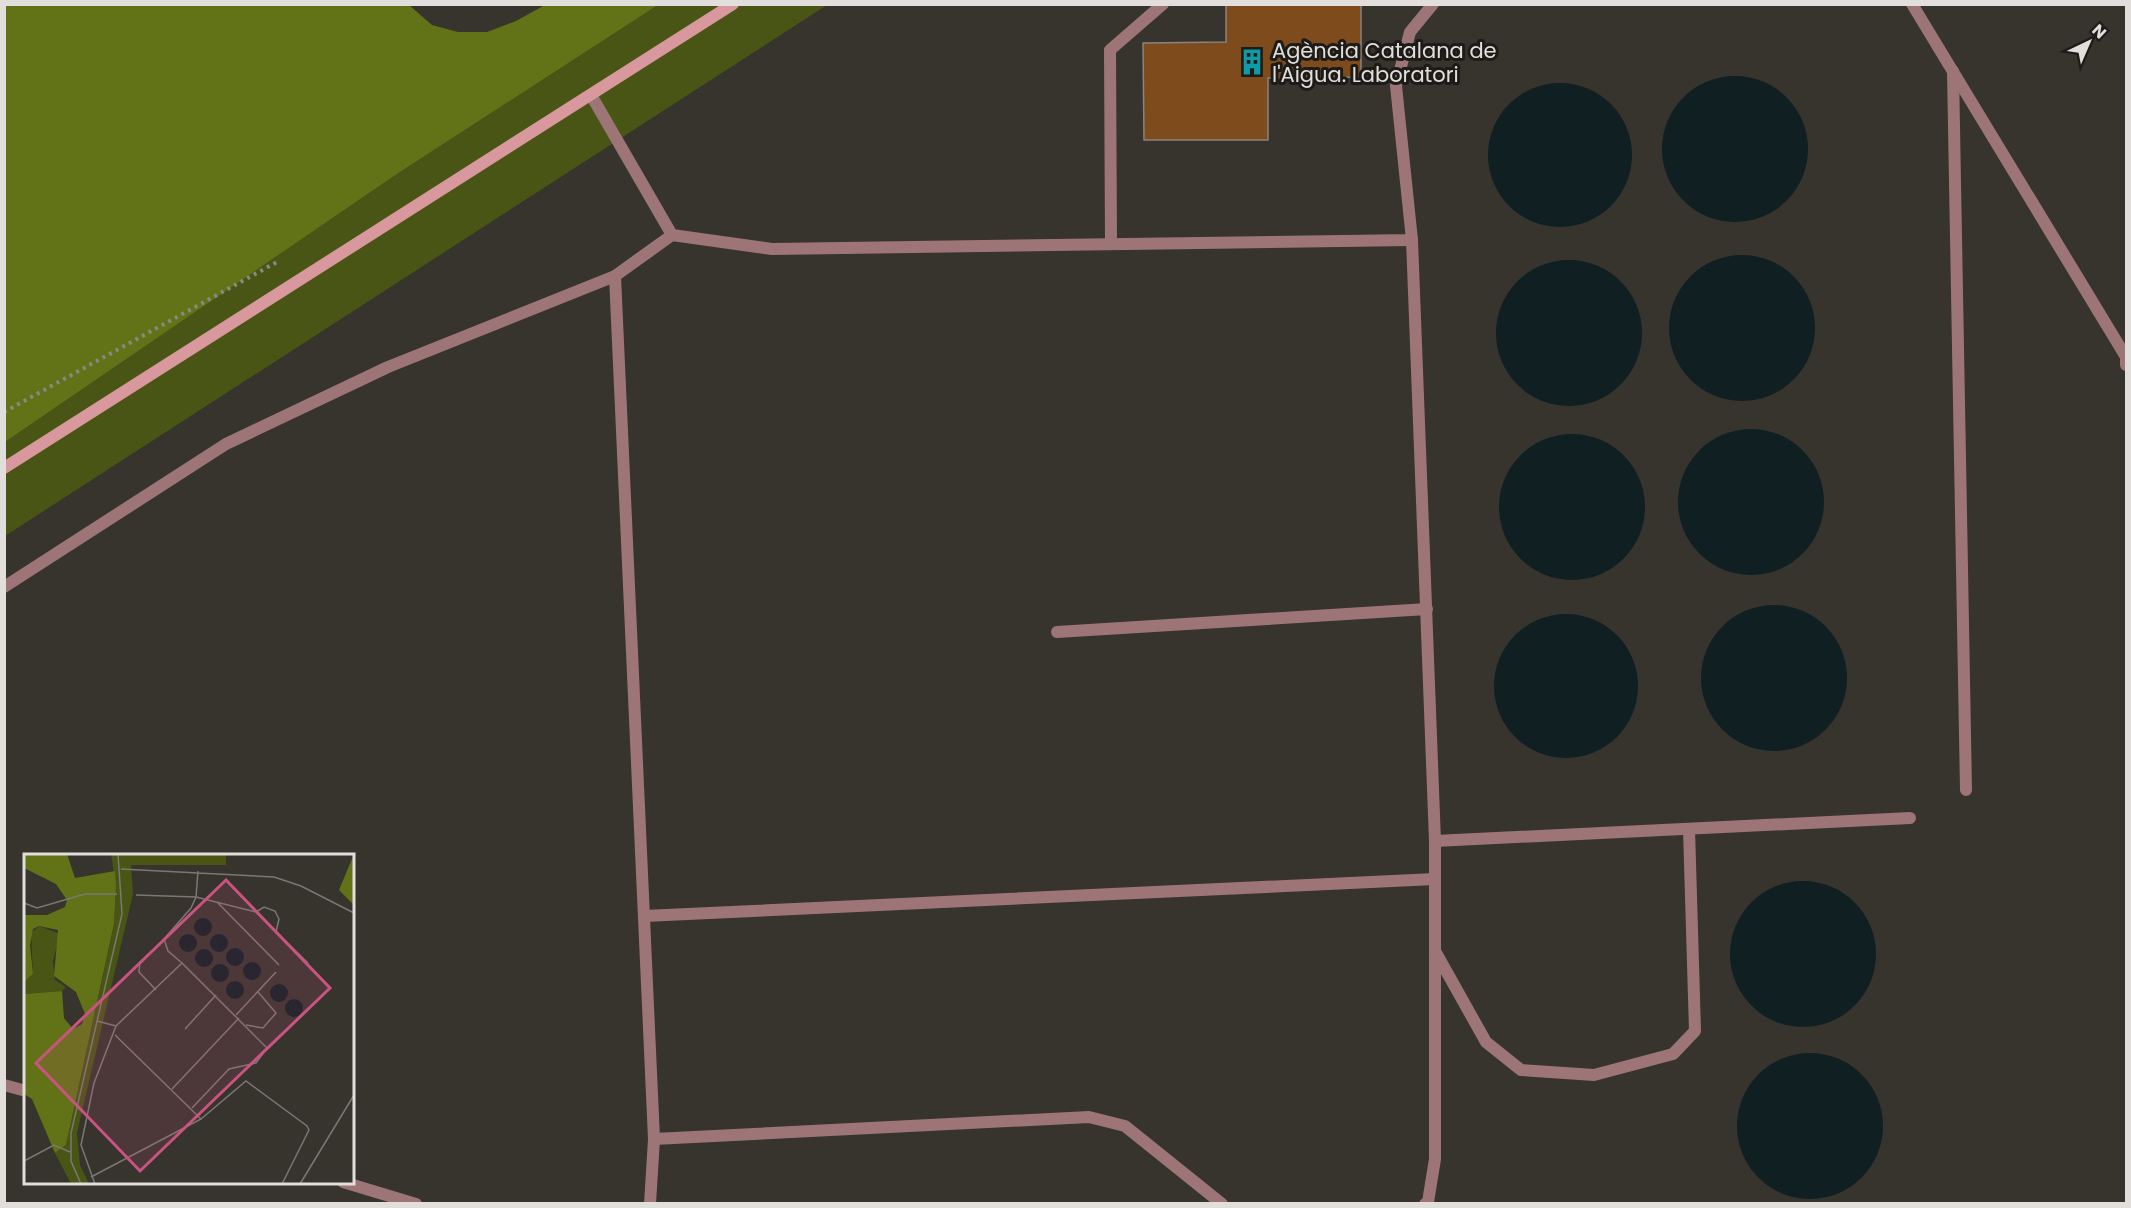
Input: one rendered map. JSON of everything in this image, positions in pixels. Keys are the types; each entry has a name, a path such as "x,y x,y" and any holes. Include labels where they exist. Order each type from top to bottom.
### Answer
{"street":[{"path":"4,468 733,4"}],"lane":[{"path":"1111,244 1110,50 1163,4"},
{"path":"1425,1203 1428,1202 1435,1159 1435,841 1412,240 1396,86 1410,32 1433,4"},
{"path":"1912,4 2126,357 2127,365"},
{"path":"1953,71 1966,790"},
{"path":"591,95 672,235"},
{"path":"4,587 226,444 388,367 615,276 672,235 772,249 1412,240"},
{"path":"615,276 654,1139 650,1203"},
{"path":"1057,632 1427,609"},
{"path":"1435,841 1910,818"},
{"path":"1435,950 1486,1042 1521,1070 1594,1075 1673,1054 1695,1031 1689,829"},
{"path":"644,916 1435,879"},
{"path":"4,1085 24,1090"},
{"path":"654,1139 1089,1117 1125,1126 1222,1203"},
{"path":"350,1184 416,1203"}],"path":[{"path":"4,412 283,259"}],"green space":[{"path":"5,4 409,5 432,25 458,32 487,32 516,21 545,5 658,5 397,174 5,442"},
{"path":"658,5 827,5 5,536 5,442 397,174"}],"shaded area":[{"path":"1735,76 1763,82 1786,98 1802,121 1808,149 1802,177 1786,200 1763,216 1735,222 1707,216 1684,200 1668,177 1662,149 1668,121 1684,98 1707,82"},
{"path":"1560,83 1588,88 1611,104 1627,127 1632,155 1627,183 1611,206 1588,222 1560,227 1532,222 1509,206 1493,183 1488,155 1493,127 1509,104 1532,88"},
{"path":"1742,255 1770,261 1793,277 1809,300 1815,328 1809,356 1793,379 1770,395 1742,401 1714,395 1691,379 1675,356 1669,328 1675,300 1691,277 1714,261"},
{"path":"1569,260 1597,266 1620,282 1636,305 1642,333 1636,361 1620,384 1597,400 1569,406 1541,400 1518,384 1502,361 1496,333 1502,305 1518,282 1541,266"},
{"path":"1751,429 1779,435 1802,451 1818,474 1824,502 1818,530 1802,553 1779,569 1751,575 1723,569 1700,553 1684,530 1678,502 1684,474 1700,451 1723,435"},
{"path":"1572,434 1600,440 1623,456 1639,479 1645,507 1639,535 1623,558 1600,574 1572,580 1544,574 1521,558 1505,535 1499,507 1505,479 1521,456 1544,440"},
{"path":"1774,605 1802,611 1825,627 1841,650 1847,678 1841,706 1825,729 1802,745 1774,751 1746,745 1723,729 1707,706 1701,678 1707,650 1723,627 1746,611"},
{"path":"1566,614 1594,619 1617,635 1633,658 1638,686 1633,714 1617,737 1594,753 1566,758 1538,753 1515,737 1499,714 1494,686 1499,658 1515,635 1538,619"},
{"path":"1803,881 1831,887 1854,903 1870,926 1876,954 1870,982 1854,1005 1831,1021 1803,1027 1775,1021 1752,1005 1736,982 1730,954 1736,926 1752,903 1775,887"},
{"path":"1810,1053 1838,1059 1861,1075 1877,1098 1883,1126 1877,1154 1861,1177 1838,1193 1810,1199 1782,1193 1759,1177 1743,1154 1737,1126 1743,1098 1759,1075 1782,1059"}],"building":[{"name":"Agència Catalana de l'Aigua. Laboratori","path":"1226,4 1361,4 1361,77 1268,78 1268,140 1144,140 1143,43 1226,42"}],"place":[{"name":"Agència Catalana de l'Aigua. Laboratori","path":"1252,62"}]}
